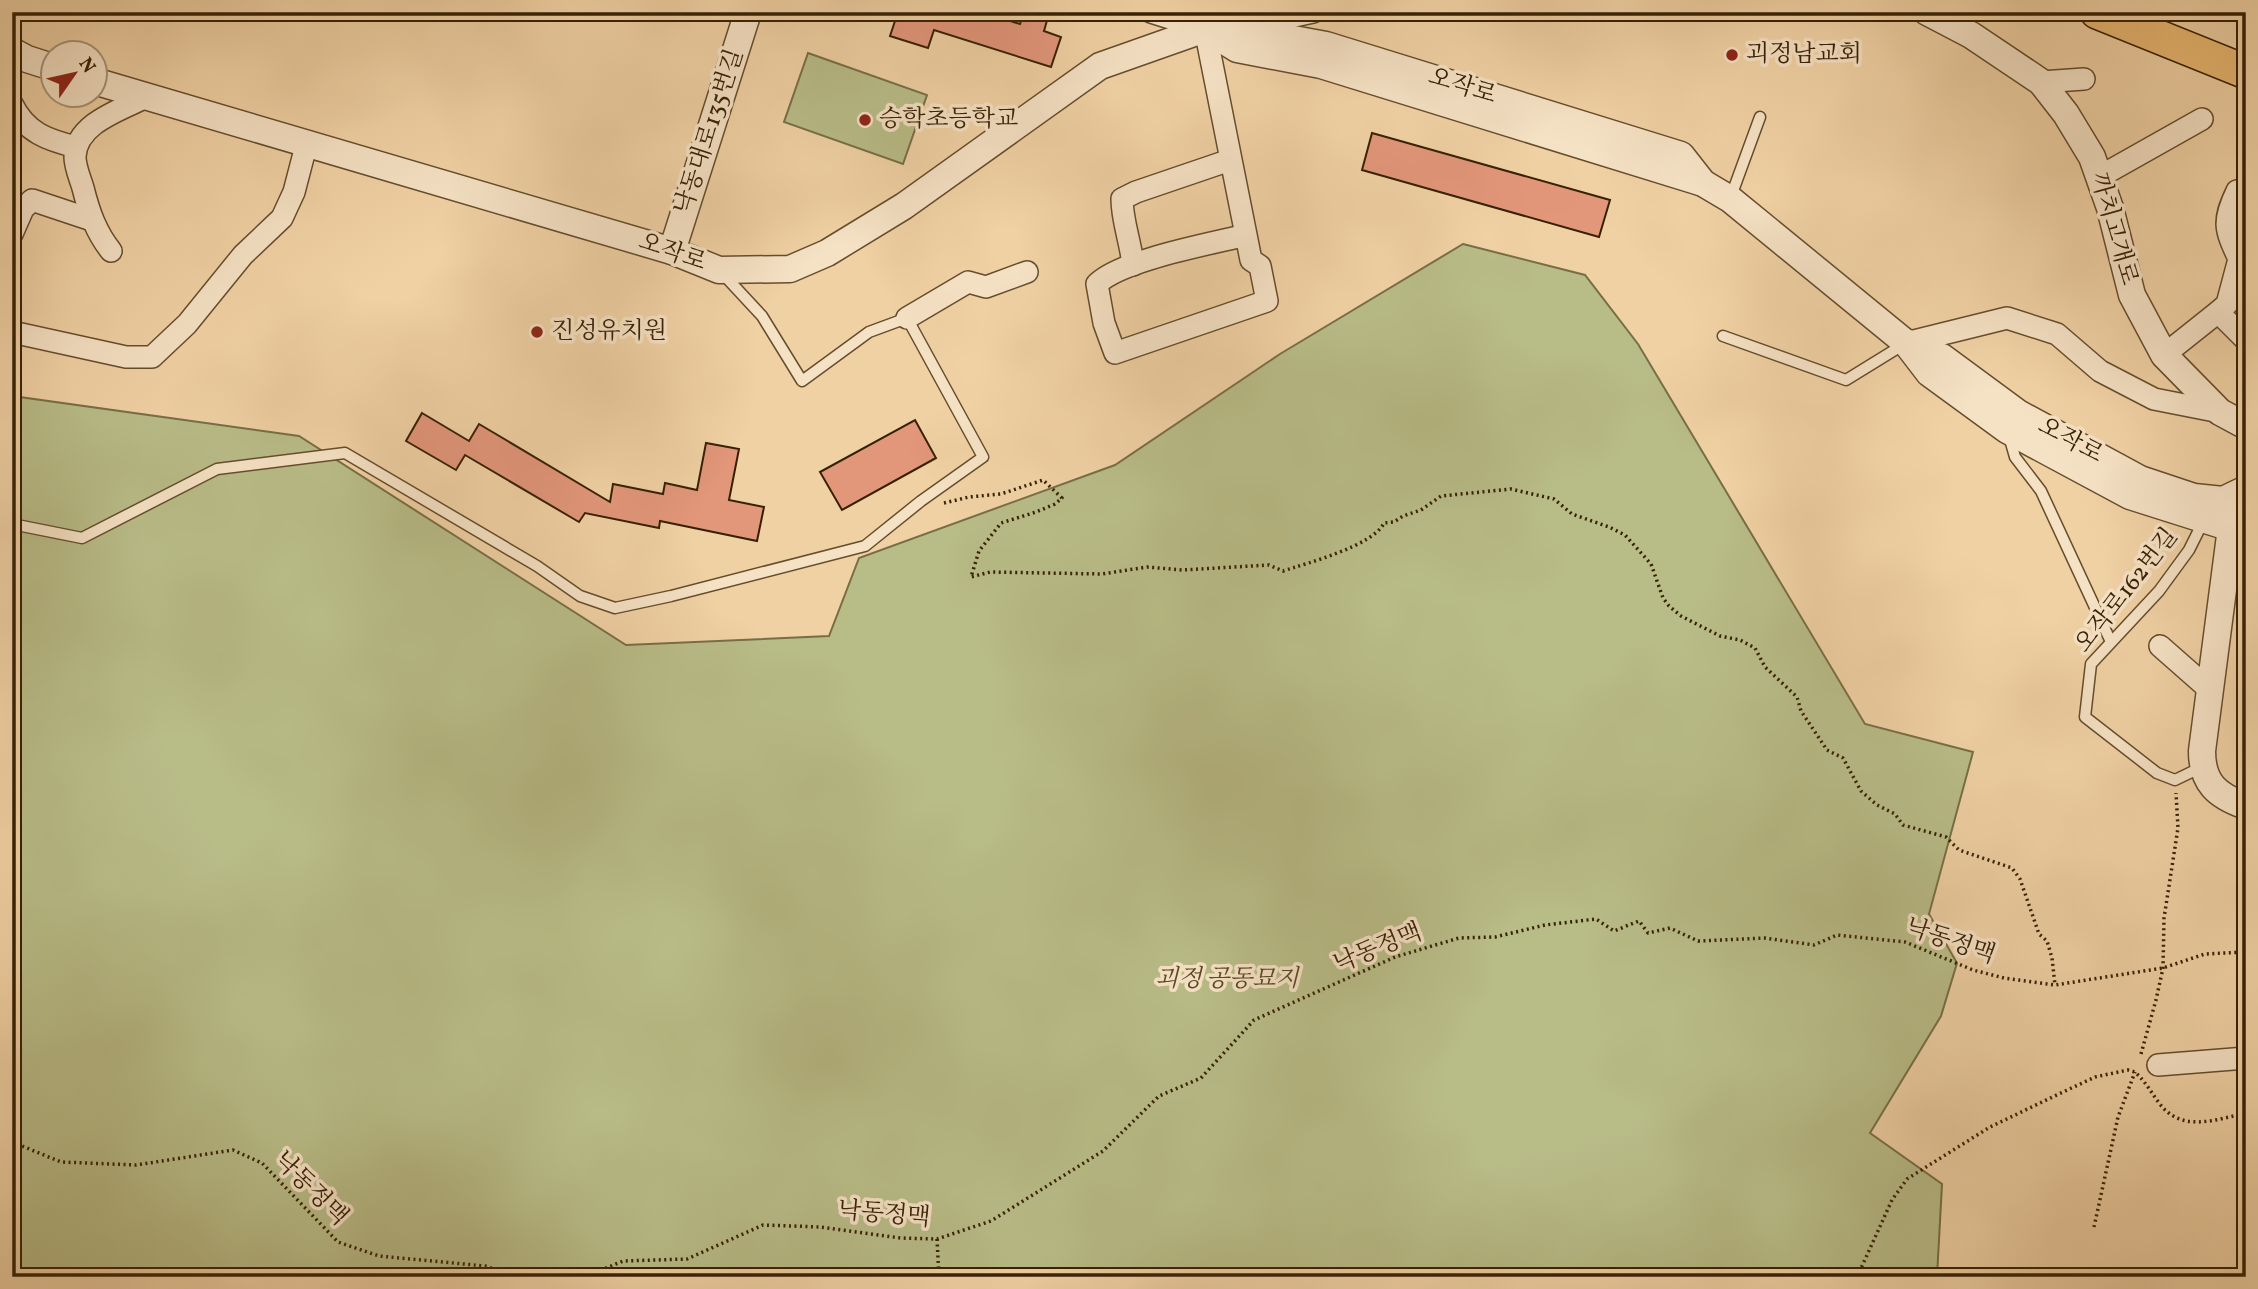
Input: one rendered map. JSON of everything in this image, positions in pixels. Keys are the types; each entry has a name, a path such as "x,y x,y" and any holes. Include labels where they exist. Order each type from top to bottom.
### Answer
{"main road":[{"path":"2097,12 2246,72"}],"street":[{"name":"낙동대로135번길","path":"672,251 748,12"},
{"path":"1150,12 1203,20 1237,13 1290,18 1313,12"},
{"name":"까치고개로","path":"1927,12 1971,35 2041,82 2066,114 2092,158 2099,177 2110,208 2132,295 2164,355 2220,412"},
{"name":"오작로","path":"108,85 672,251 719,270 790,270 827,253 904,206 1100,66 1203,20 1237,49 1321,65 1703,183 1730,199 1906,343 1929,373 2007,430 2130,496 2231,528"},
{"path":"1203,20 1230,160 1240,196 1251,260 1260,267 1267,301 1115,353 1104,323 1097,284 1107,275 1133,265 1246,235"},
{"path":"12,51 38,63"},
{"path":"2041,82 2084,79"},
{"path":"111,251 98,234 92,220 75,159 76,147 92,125 146,97"},
{"path":"12,104 25,125 39,136 76,147"},
{"path":"2099,177 2202,119"},
{"path":"12,332 126,357 152,357 187,324 243,255 282,218 294,192 307,142"},
{"path":"1133,265 1122,199 1136,191 1230,160"},
{"path":"2164,355 2227,304 2239,259 2227,234 2227,212 2237,191 2246,189"},
{"path":"12,234 23,209 32,200 92,220"},
{"path":"907,318 968,282 986,287 1027,272"},
{"path":"2218,312 2246,340"},
{"name":"까치고개로","path":"1906,343 2007,318 2057,334 2099,371 2154,399 2220,412 2246,426"},
{"name":"오작로","path":"1906,343 1942,357 2018,413 2140,479 2194,497 2223,500 2246,489"},
{"path":"2246,500 2231,528 2202,767 2215,790 2225,798 2246,806"},
{"path":"2160,646 2210,690"},
{"path":"2153,1066 2246,1058"},
{"path":"2153,1066 2246,1066"}],"lane":[{"path":"1730,199 1760,117"},
{"path":"12,524 82,538 217,469 345,453 537,566 580,596 615,608 865,546 982,457 907,318 869,332 802,381 762,316 719,270"},
{"path":"1723,336 1846,380 1906,343"},
{"path":"2007,430 2015,457 2040,491 2111,642"},
{"name":"오작로162번길","path":"2175,780 2157,773 2085,716 2091,664 2159,591 2189,550 2204,520"},
{"path":"2175,780 2202,767"}],"path":[{"path":"908,512 969,497 1001,494 1043,480 1062,498 1055,504 1001,523 979,551 971,577 990,572 1102,575 1147,567 1182,570 1269,565 1283,571 1350,548 1380,530 1384,523 1394,522 1421,510 1441,496 1511,489 1553,499 1572,514 1609,527 1625,535 1636,545 1651,564 1663,598 1681,616 1720,636 1740,640 1755,648 1765,667 1797,697 1801,711 1827,750 1843,758 1861,791 1877,805 1895,814 1902,825 1946,837 1959,850 2012,869 2020,879 2039,934 2047,941 2052,958 2054,985"},
{"path":"2153,1066 2164,918 2178,828 2175,780"},
{"name":"낙동정맥","path":"12,1142 61,1162 136,1165 233,1150 262,1163 338,1242 379,1256 485,1266 512,1275 548,1269 584,1277 623,1261 687,1259 763,1225 820,1227 901,1238 937,1239 991,1221 1103,1151 1159,1096 1201,1078 1254,1020 1395,957 1459,938 1495,937 1545,925 1596,919 1614,931 1639,921 1648,933 1670,928 1698,941 1765,938 1814,945 1837,935 1905,942 1973,970 2004,978 2054,985 2162,968 2205,954 2246,952"},
{"path":"1857,1277 1892,1200 1907,1179 1990,1127 2095,1077 2128,1070 2135,1072 2172,1116 2186,1121 2210,1123 2246,1113"},
{"path":"2094,1227 2118,1117 2135,1072"},
{"path":"937,1239 939,1277"}],"green space":[{"path":"808,53 927,95 903,164 784,122"},
{"name":"괴정 공동묘지","path":"1463,244 1585,275 1638,344 1865,724 1973,752 1929,914 1957,963 1941,1016 1870,1133 1942,1184 1937,1277 12,1277 12,396 299,436 626,645 829,636 859,558 1115,465 1280,354"}],"building":[{"path":"898,12 982,12 1020,24 1024,12 1034,12 1048,17 1044,31 1061,37 1051,67 934,30 928,48 890,36"},
{"path":"1372,133 1610,200 1599,237 1362,170"},
{"path":"422,413 469,441 479,424 610,502 613,484 663,494 665,483 697,490 706,443 739,449 729,500 764,507 757,541 660,521 659,528 585,513 579,522 465,455 456,470 406,441"},
{"path":"915,420 936,458 842,510 820,472"}],"place":[{"name":"괴정남교회","path":"1732,55"},
{"name":"승학초등학교","path":"865,120"},
{"name":"진성유치원","path":"537,332"}]}
